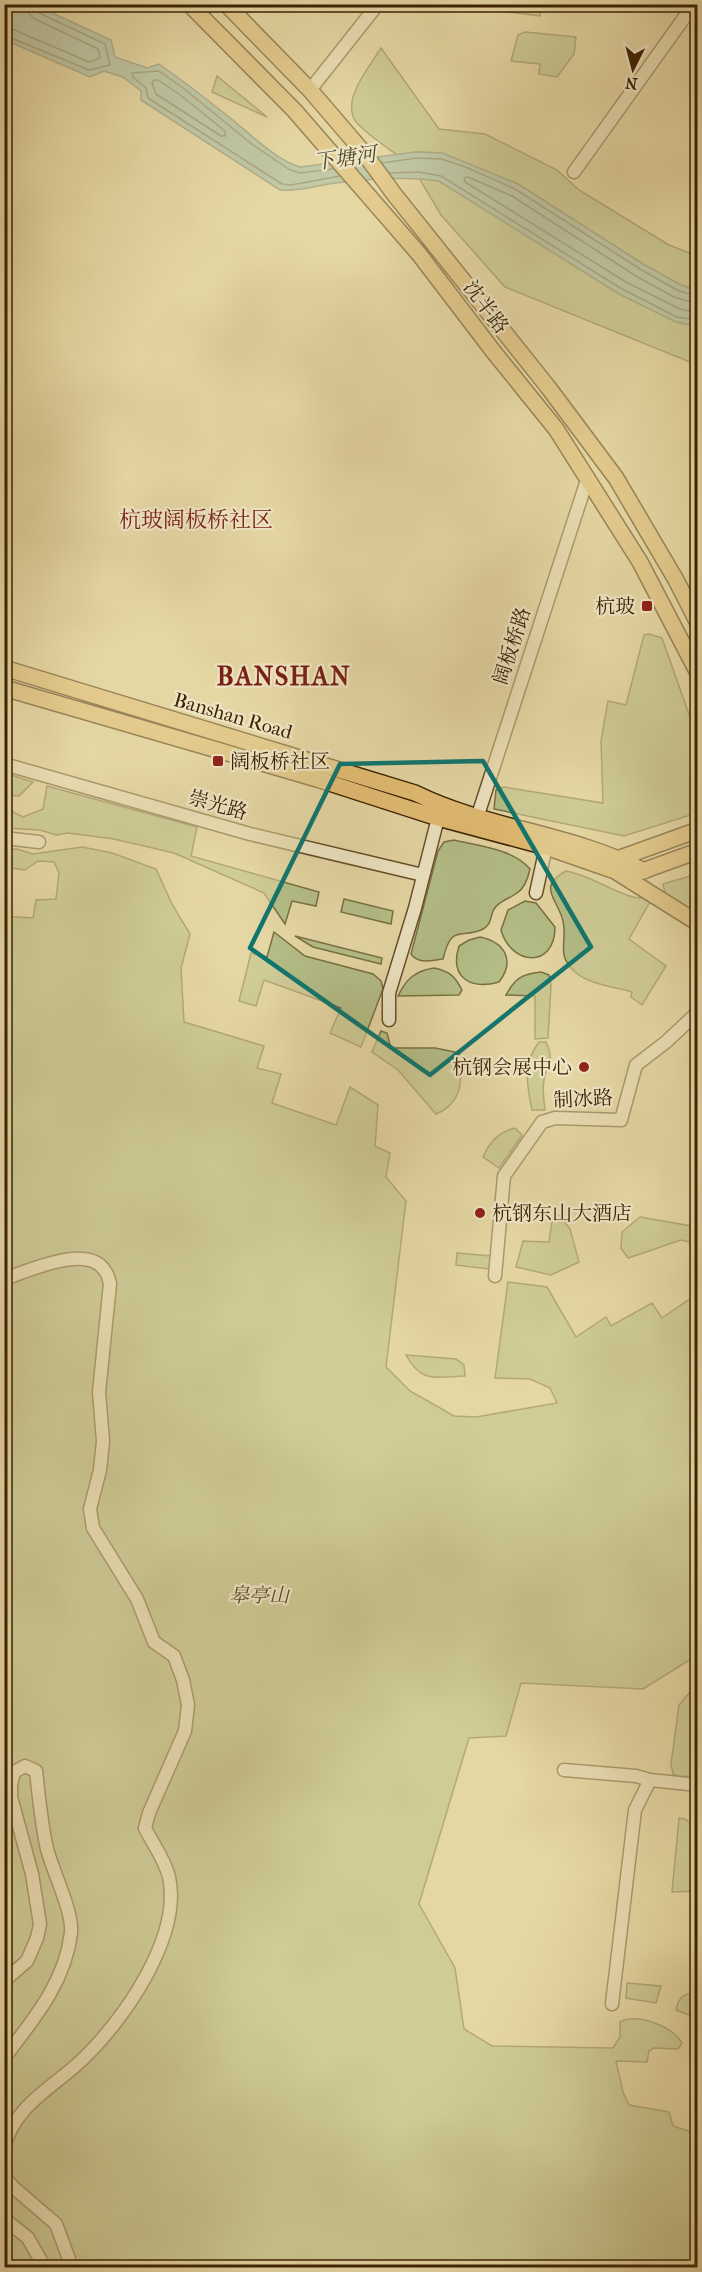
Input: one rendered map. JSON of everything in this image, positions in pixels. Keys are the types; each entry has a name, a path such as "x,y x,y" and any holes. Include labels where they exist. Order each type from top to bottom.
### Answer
{"main road":[{"name":"沈半路","path":"189,4 273,88 419,254 556,429 640,562 698,673"},
{"name":"沈半路","path":"226,4 310,90 364,153 548,387 616,478 676,580 698,623"},
{"name":"Banshan Road","path":"4,668 405,789 476,822 546,847 620,869"},
{"name":"Banshan Road","path":"4,688 438,818 476,822 620,869 698,922"},
{"path":"620,869 698,830"},
{"path":"620,869 644,871 698,851"}],"street":[{"path":"310,90 378,4"},
{"path":"574,172 694,4"},
{"name":"阔板桥路","path":"476,822 588,477"},
{"name":"崇光路","path":"4,764 250,834 423,875"},
{"path":"389,1020 389,993 438,818"},
{"path":"4,838 39,842"},
{"path":"536,893 546,847"},
{"name":"制冰路","path":"495,1275 504,1176 542,1122 555,1118 621,1120 636,1065 666,1042 698,1012"},
{"path":"4,1279 54,1262 74,1258 91,1261 105,1269 110,1284 99,1392 103,1441 100,1470 90,1509 93,1528 137,1599 154,1642 174,1656 183,1680 188,1705 185,1731 148,1813 145,1828 169,1877 171,1898 169,1918 159,1949 132,1999 110,2028 84,2058 27,2105 16,2118 4,2147"},
{"path":"4,1982 27,1961 38,1938 40,1924 34,1881 11,1797 14,1772 25,1766 36,1771 48,1852 66,1906 71,1931 60,1974 50,1996 4,2058"},
{"path":"564,1770 636,1776 650,1780 698,1785"},
{"path":"612,2004 634,1810 650,1780"},
{"path":"4,2176 13,2187 56,2224 69,2259 67,2268"},
{"path":"4,2219 28,2238 45,2268"}],"highlighted area":[{"path":"483,761 591,947 430,1075 250,948 340,764"}],"green space":[{"path":"541,4 540,16 453,5"},
{"path":"525,32 576,37 574,54 557,77 539,74 540,64 511,61 518,35"},
{"path":"381,48 439,129 485,134 557,170 579,190 669,245 697,256 697,291 643,264 518,184 442,153 416,152 397,155 371,136 357,123 352,114 352,105 358,84"},
{"path":"217,76 267,117 212,92"},
{"path":"419,178 439,181 676,322 697,326 697,365 505,287 441,215"},
{"path":"649,634 662,638 697,737 697,813 624,836 494,809 496,790 504,787 603,803 601,741 608,701 626,705 644,635"},
{"path":"4,773 33,782 19,796 5,795"},
{"path":"47,786 197,827 191,856 319,892 316,906 292,901 285,924 264,893 174,853 114,839 68,833 56,835 40,830 5,828 5,808 23,817 43,809"},
{"path":"454,840 505,853 523,862 530,869 520,891 496,906 486,927 475,932 454,936 446,948 443,959 418,960 411,954 438,851 444,842"},
{"name":"皋亭山","path":"82,847 112,853 156,869 172,904 190,934 181,968 184,1022 264,1046 257,1068 281,1074 272,1103 336,1125 350,1087 378,1105 375,1146 390,1153 386,1177 406,1201 386,1367 410,1391 454,1416 476,1417 557,1403 550,1388 530,1379 495,1378 508,1282 547,1287 576,1337 606,1317 611,1326 652,1303 662,1318 697,1294 696,1656 643,1689 521,1683 506,1736 469,1738 419,1904 455,1968 464,2029 492,2046 613,2048 620,2037 620,2022 636,2019 654,2023 671,2031 682,2043 678,2049 654,2048 649,2051 647,2062 616,2061 623,2092 629,2105 669,2112 673,2126 697,2134 697,2267 5,2267 4,916 33,918 36,900 56,899 59,873 54,862 38,861 25,870 5,867 5,850 17,849 33,854"},
{"path":"566,871 636,898 651,900 629,939 666,966 642,1005 631,997 632,992 580,976 565,959 563,921 551,894 551,888 552,882"},
{"path":"697,874 697,917 666,898 663,884"},
{"path":"344,899 393,911 391,924 341,912"},
{"path":"525,901 536,903 555,927 553,941 548,950 541,956 532,958 514,951 506,942 501,930 508,910"},
{"path":"274,932 305,956 373,974 381,981 383,989 361,1047 330,1033 341,1008 264,980 256,1006 239,1001 251,953 267,957"},
{"path":"295,936 382,958 381,964 313,947"},
{"path":"480,937 495,943 505,953 507,966 499,982 471,983 460,974 457,966 459,946"},
{"path":"434,968 448,973 457,981 462,990 459,995 398,996 412,977 421,971"},
{"path":"541,972 549,975 551,985 548,1038 535,1039 535,996 506,995 520,978"},
{"path":"381,1031 387,1033 391,1048 435,1048 459,1053 461,1080 452,1103 436,1114 398,1070 372,1052"},
{"path":"539,1042 546,1042 550,1062 543,1084 545,1110 532,1110 527,1075 530,1058"},
{"path":"515,1128 522,1135 499,1168 483,1157 496,1138"},
{"path":"553,1215 561,1216 570,1229 579,1262 551,1275 516,1267 523,1241 549,1242"},
{"path":"640,1217 697,1227 697,1244 681,1240 628,1258 621,1248 622,1232"},
{"path":"457,1253 491,1256 489,1269 456,1265"},
{"path":"406,1355 456,1359 464,1365 465,1376 430,1377 424,1375"},
{"path":"696,1685 697,1775 681,1777 673,1774 671,1764 679,1705"},
{"path":"679,1818 691,1824 690,1858 697,1891 672,1892"},
{"path":"627,1983 661,1986 656,2003 626,1998"},
{"path":"697,1993 697,2018 676,2010 682,1997"}],"water":[{"path":"5,5 35,5 111,40 115,57 147,68 159,64 283,160 300,167 416,152 442,153 518,184 643,264 697,291 697,326 676,322 619,294 439,181 401,178 374,179 280,190 141,100 141,91 123,77 104,71 90,77 5,40"}],"place":[{"name":"杭玻","path":"647,606"},
{"name":"阔板桥社区","path":"218,761"},
{"name":"杭钢会展中心","path":"584,1067"},
{"name":"杭钢东山大酒店","path":"480,1213"}],"district":[{"name":"杭玻阔板桥社区","path":"196,520"},
{"name":"BANSHAN","path":"284,676"}],"water label":[{"name":"下塘河","path":"345,158"}]}
